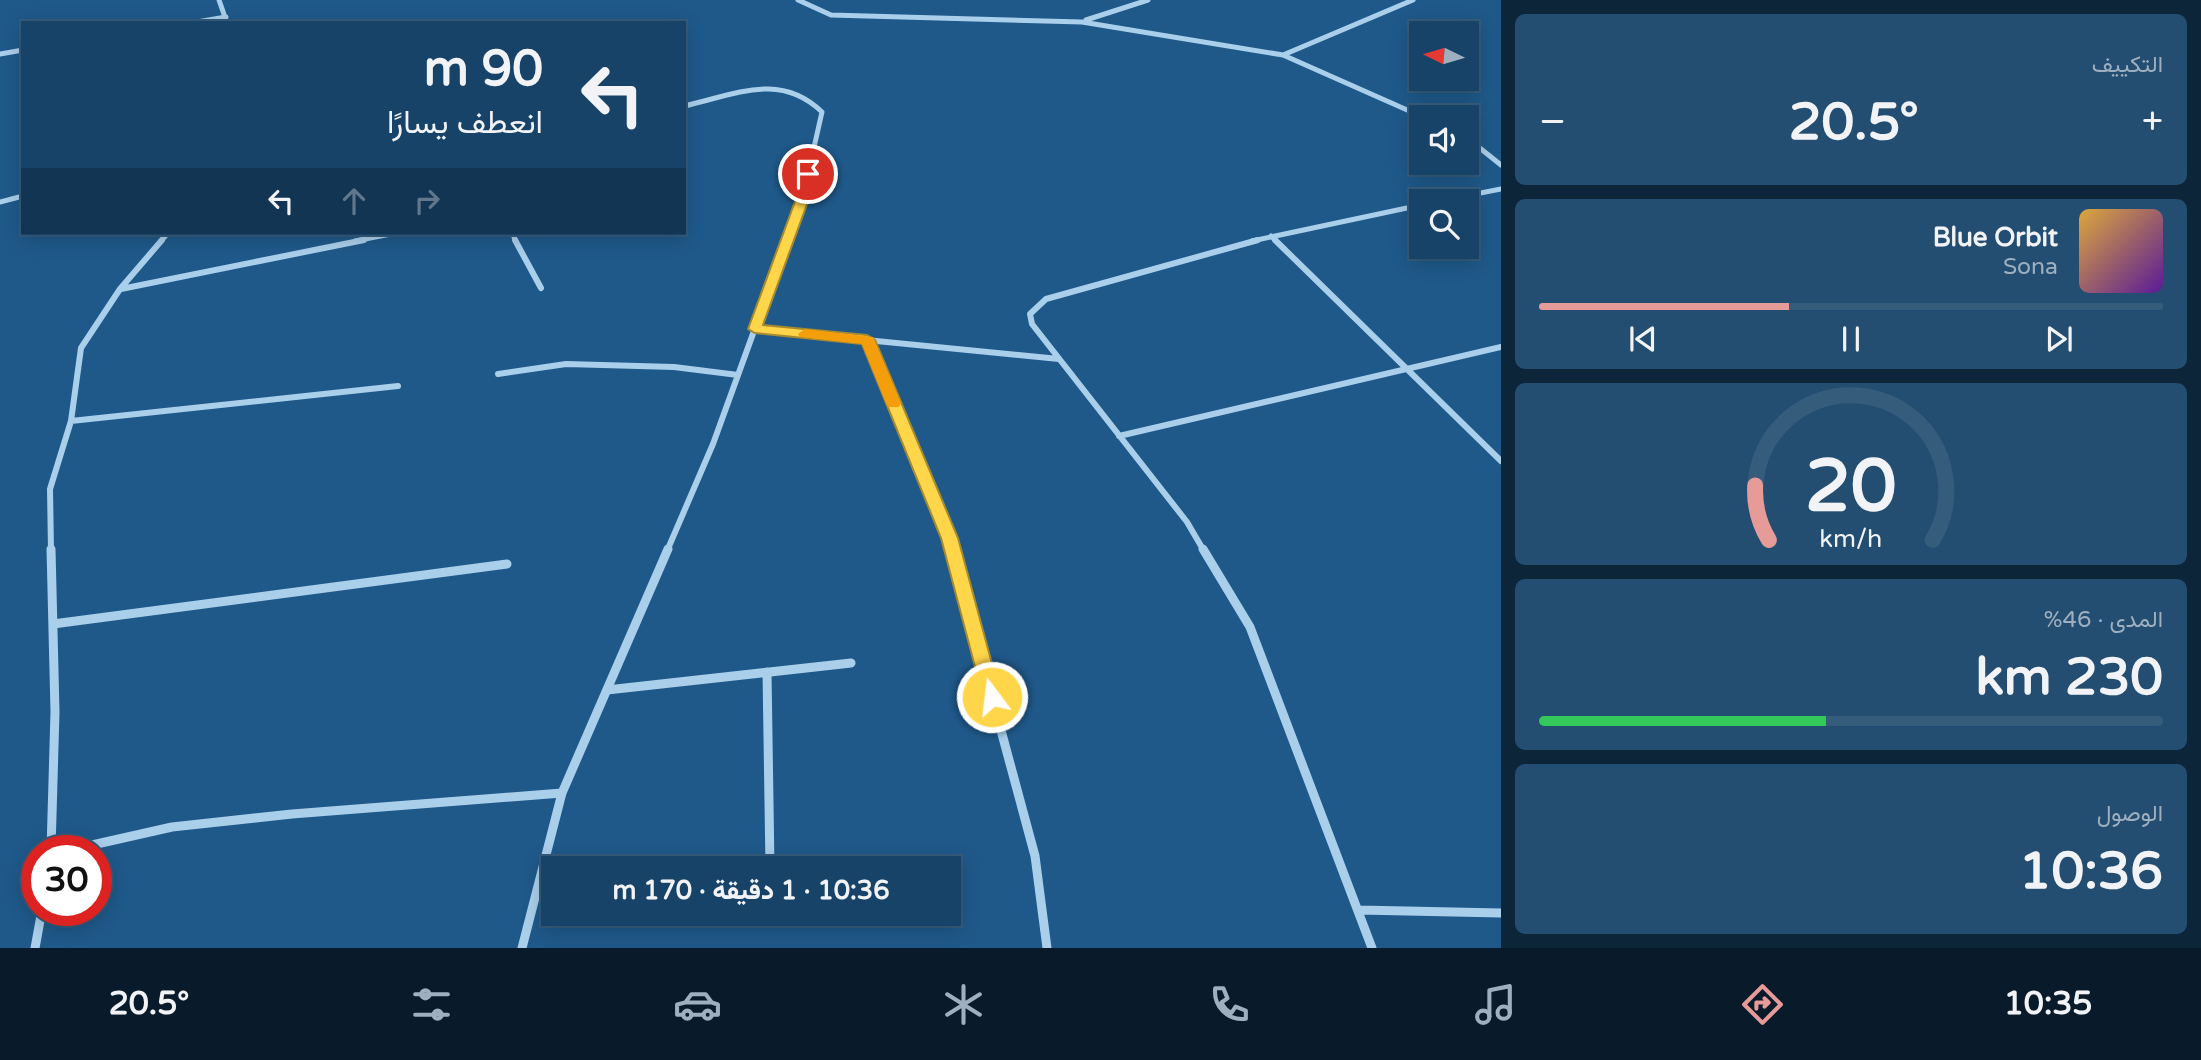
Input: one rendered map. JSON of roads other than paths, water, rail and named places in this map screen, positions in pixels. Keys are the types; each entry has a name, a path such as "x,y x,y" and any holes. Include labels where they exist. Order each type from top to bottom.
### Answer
{"street":[{"path":"219,0 227,20"},
{"path":"799,0 831,15 1082,22 1283,55 1409,111"},
{"path":"1082,22 1148,0"},
{"path":"1283,55 1413,0"},
{"path":"0,54 21,50"},
{"path":"522,948 562,793 713,444 803,196 822,112 810,101 789,90 769,89 686,106"},
{"path":"1479,147 1501,165"},
{"path":"1479,193 1501,189"},
{"path":"0,202 21,197"},
{"path":"1372,948 1250,627 1187,522 1032,324 1030,314 1046,299 1271,236 1409,207"},
{"path":"51,835 55,712 50,489 71,421 81,348 120,289 166,235"},
{"path":"120,289 386,235"},
{"path":"513,235 541,288"},
{"path":"1271,236 1501,461"},
{"path":"755,329 1059,359"},
{"path":"867,340 949,538 1035,856 1047,948"},
{"path":"1119,436 1501,347"},
{"path":"498,374 566,364 674,367 738,375"},
{"path":"71,421 398,386"},
{"path":"53,624 507,564"},
{"path":"607,690 851,663"},
{"path":"767,672 771,856"},
{"path":"112,841 185,825 562,793"},
{"path":"1359,910 1501,912"},
{"path":"35,948 39,926"}]}
